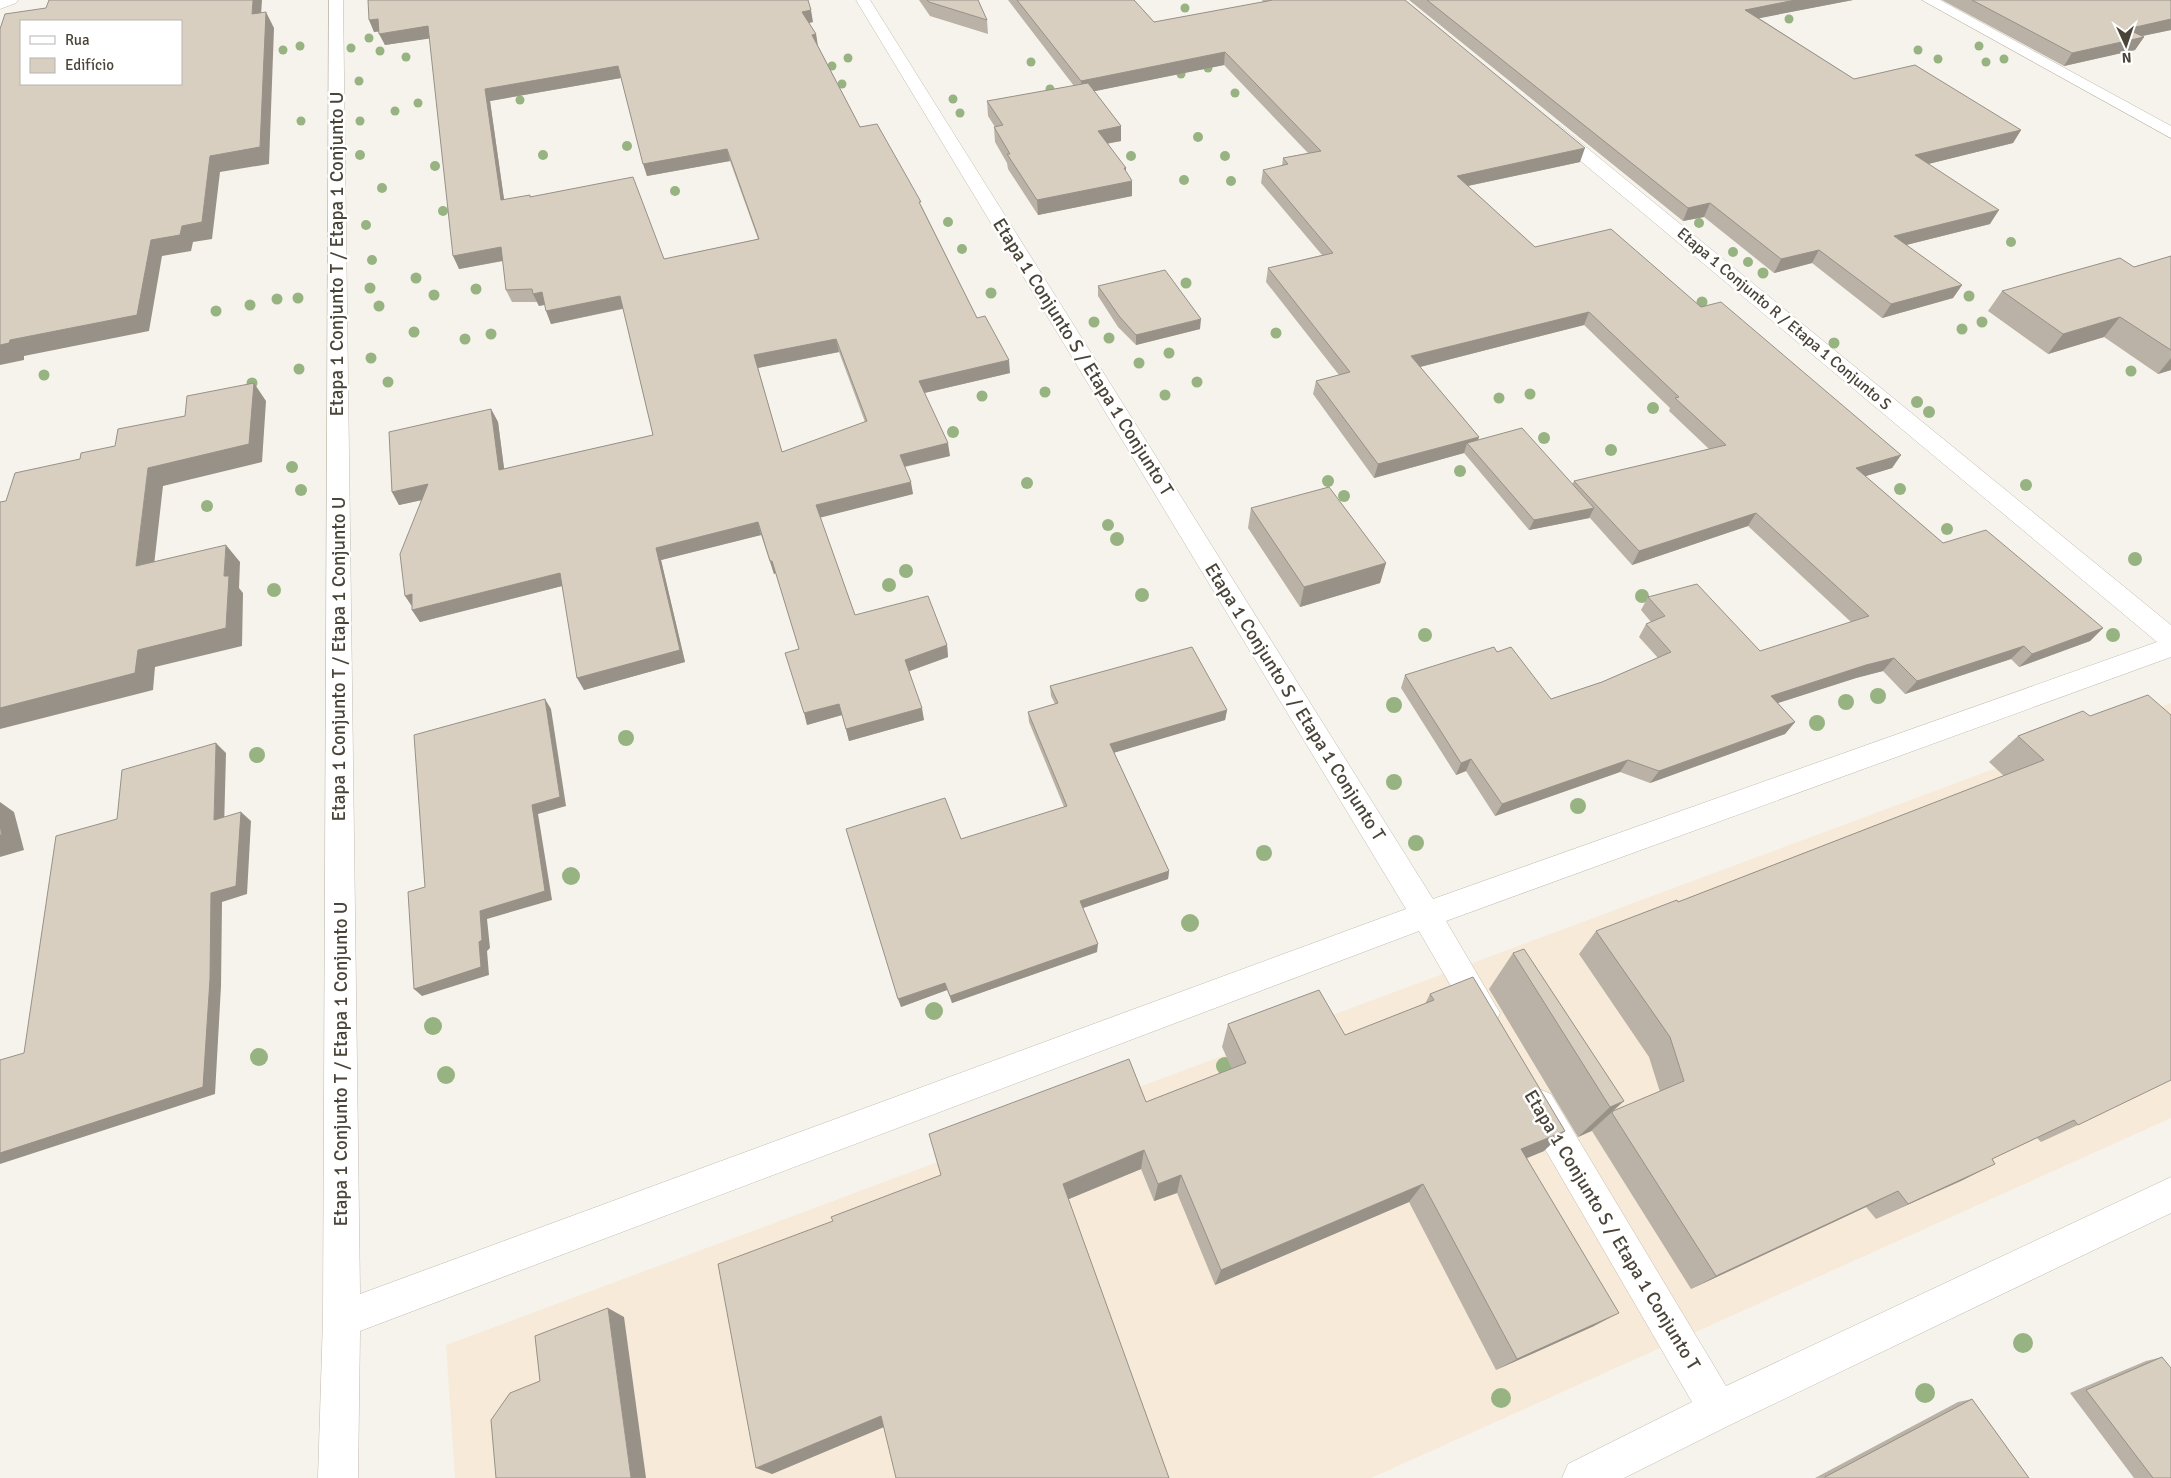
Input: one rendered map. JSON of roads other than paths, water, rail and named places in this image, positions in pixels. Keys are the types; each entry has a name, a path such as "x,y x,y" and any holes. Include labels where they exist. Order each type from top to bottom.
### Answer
{"street":[{"path":"0,4 12,0"},
{"name":"Etapa 1 Conjunto T / Etapa 1 Conjunto U","path":"336,0 342,1318 338,1478"},
{"name":"Etapa 1 Conjunto S / Etapa 1 Conjunto T","path":"863,0 1426,915 1496,1034"},
{"path":"1929,0 2171,133"},
{"name":"Etapa 1 Conjunto R / Etapa 1 Conjunto S","path":"1535,114 2171,639"},
{"path":"342,1318 1426,915 2171,646"},
{"name":"Etapa 1 Conjunto S / Etapa 1 Conjunto T","path":"1527,1086 1718,1410"},
{"path":"1582,1478 1718,1410 2171,1195"}]}
